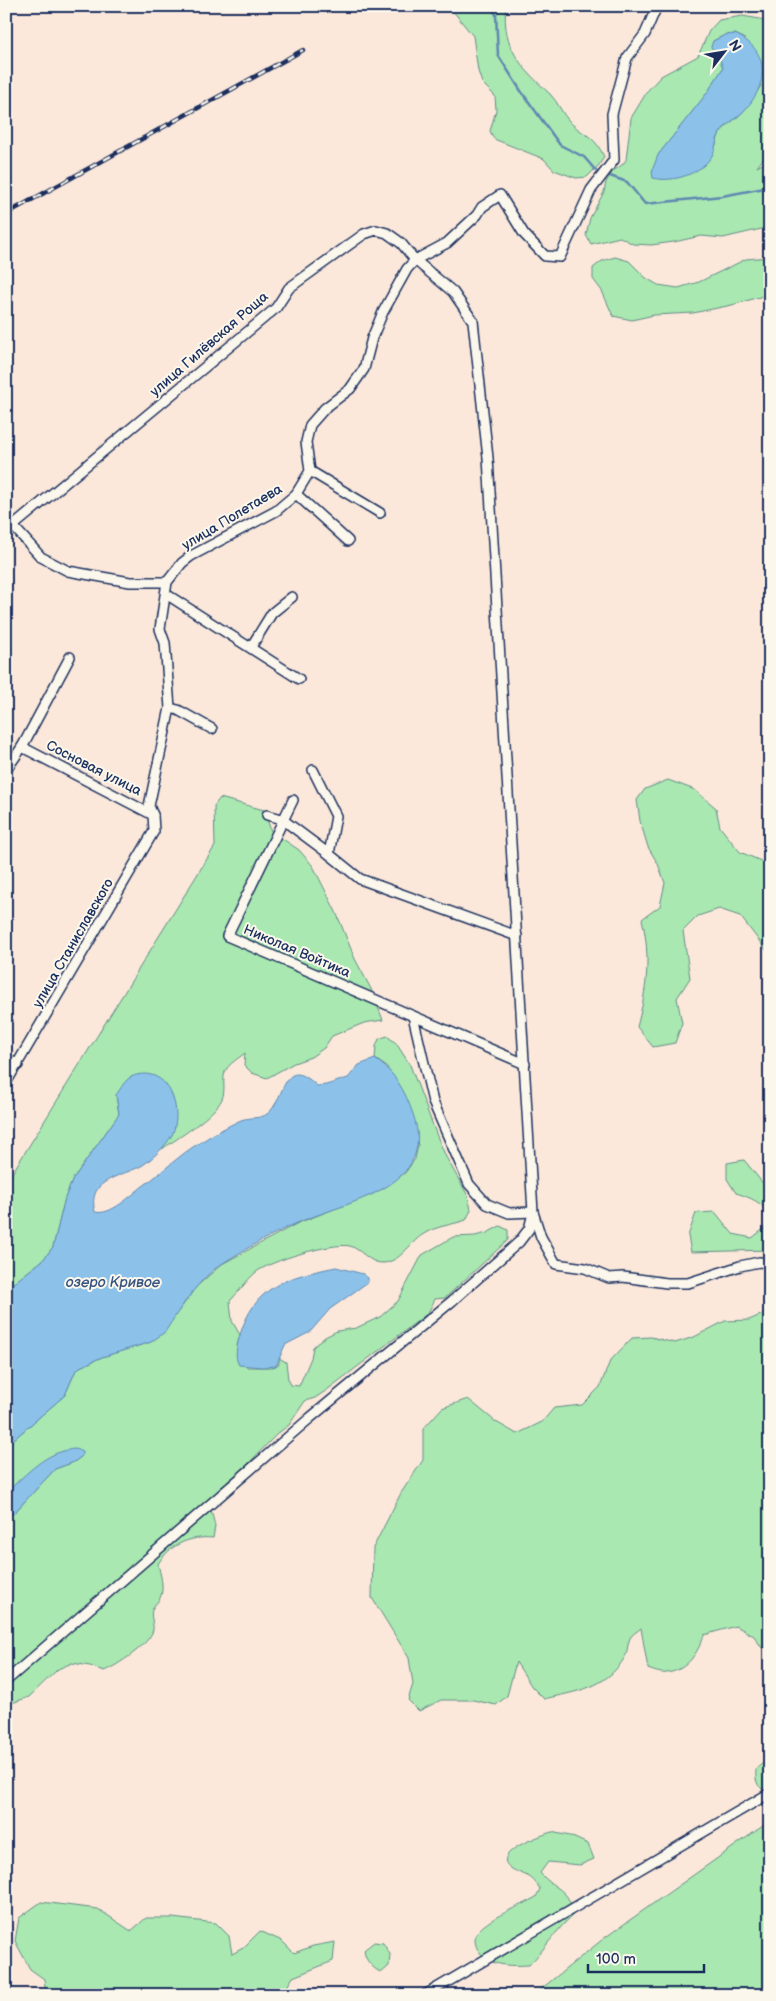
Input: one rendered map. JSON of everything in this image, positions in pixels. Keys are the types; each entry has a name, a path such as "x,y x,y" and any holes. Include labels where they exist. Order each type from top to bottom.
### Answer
{"street":[{"path":"380,513 310,471 306,442 310,424 325,408 350,389 364,370 372,338 383,312 414,260 441,247 477,215 482,207 500,195 524,234 545,256 560,257 591,190 614,160 612,114 627,58 645,34 656,6"},
{"name":"улица Гилёвская Роща","path":"10,529 276,308 289,288 353,240 376,230 387,233 401,243 414,260 452,292 473,320 488,458 534,1212"},
{"name":"улица Полетаева","path":"167,582 182,563 191,556 276,510 296,494 310,471"},
{"path":"296,494 348,541"},
{"path":"10,529 41,557 68,571 130,582 167,582 160,629 165,644 170,708 149,806 153,815"},
{"path":"166,594 298,680"},
{"path":"250,647 272,613 292,597"},
{"path":"6,770 22,747 70,657"},
{"path":"170,708 178,710 212,728"},
{"name":"Сосновая улица","path":"22,747 153,815"},
{"path":"313,770 336,816 329,854"},
{"name":"Николая Войтика","path":"293,800 227,936 413,1016"},
{"name":"улица Станиславского","path":"6,1083 154,831 153,815"},
{"path":"267,815 283,820 360,879 517,936"},
{"path":"413,1016 525,1064"},
{"path":"413,1016 433,1102 469,1184 487,1204 509,1213 534,1212"},
{"path":"6,1058 18,1065"},
{"path":"534,1212 541,1237 556,1264 585,1268 609,1278 623,1277 667,1283 688,1282 740,1266 759,1262 770,1263"},
{"path":"6,1681 310,1418 452,1301 519,1242 529,1228 534,1212"},
{"path":"425,1995 770,1793"}],"green space":[{"path":"449,6 506,6 505,20 510,45 522,66 553,97 570,122 597,144 604,157 587,177 576,178 554,170 544,159 494,139 490,131 496,110 495,96 482,83 478,71 473,36"},
{"path":"742,16 770,23 770,150 757,167 770,160 770,227 723,238 701,236 651,245 633,244 620,237 591,244 586,235 590,218 604,192 606,182 613,171 626,160 631,118 648,90 661,76 698,56 709,31 719,20","holes":["735,34 744,38 761,86 743,112 720,132 713,153 658,155 707,93 723,68 719,57 712,47 713,41 725,35"]},
{"path":"615,257 629,261 646,278 658,285 678,288 699,282 746,259 770,257 770,294 732,305 693,313 654,315 632,320 613,316 602,291 593,279 593,268 602,261"},
{"path":"668,780 695,790 716,808 720,827 740,852 768,864 770,869 770,955 740,916 719,909 698,916 683,931 690,978 677,998 682,1023 675,1043 653,1047 637,1027 647,973 645,933 642,919 660,906 665,883 658,864 648,847 640,821 637,800 645,789"},
{"path":"220,798 264,810 271,831 299,850 313,866 336,912 355,959 371,989 383,1020 364,1023 332,1036 324,1048 311,1057 294,1063 267,1078 252,1073 244,1065 245,1053 226,1069 223,1096 218,1106 195,1126 162,1149 172,1134 116,1095 119,1114 73,1179 65,1198 53,1247 43,1260 6,1289 6,1221 8,1217 6,1214 6,1183 215,846 214,806"},
{"path":"387,1036 396,1043 410,1065 446,1157 468,1196 471,1210 466,1220 427,1232 389,1262 378,1263 350,1246 341,1246 286,1258 262,1268 248,1280 230,1301 232,1321 240,1335 237,1346 246,1367 273,1367 279,1364 279,1358 286,1362 288,1379 291,1385 299,1386 311,1358 313,1347 325,1337 337,1331 356,1328 380,1317 398,1301 422,1255 453,1237 475,1236 487,1233 500,1226 508,1230 508,1240 445,1298 435,1299 428,1313 327,1390 315,1398 305,1401 289,1425 220,1488 211,1510 215,1526 213,1538 196,1538 181,1543 168,1551 158,1564 162,1590 159,1600 152,1610 153,1630 151,1636 140,1648 104,1671 72,1663 58,1669 29,1697 6,1705 6,1515 13,1514 55,1469 74,1462 82,1456 23,1477 6,1493 6,1446 65,1395 75,1372 80,1367 102,1357 151,1342 181,1308 196,1287 222,1264 298,1223 373,1194 405,1173 415,1159 418,1145 387,1067 375,1059 376,1046 379,1039"},
{"path":"744,1160 770,1192 770,1218 761,1205 752,1199 736,1193 727,1179 727,1163"},
{"path":"715,1212 733,1234 752,1238 770,1224 770,1250 691,1252 688,1236 696,1213"},
{"path":"770,1311 770,1646 762,1648 754,1636 736,1626 704,1635 699,1648 686,1664 674,1671 663,1673 648,1669 641,1628 630,1638 626,1655 617,1668 609,1676 590,1687 544,1699 532,1687 516,1662 507,1696 496,1705 473,1700 441,1700 419,1711 408,1700 413,1684 409,1658 372,1598 373,1548 401,1493 423,1460 423,1429 442,1408 468,1399 496,1422 517,1434 542,1422 554,1408 582,1405 600,1387 610,1361 632,1338 651,1337 675,1343 694,1337 725,1321 749,1320"},
{"path":"770,1757 770,1793 762,1789 758,1784 756,1769"},
{"path":"770,1821 770,1995 537,1995 541,1989 603,1939"},
{"path":"551,1832 570,1836 588,1844 594,1859 580,1865 548,1862 540,1873 569,1899 573,1915 529,1965 507,1965 493,1962 481,1954 477,1948 475,1937 477,1933 495,1918 536,1897 540,1889 530,1878 512,1869 506,1863 506,1857 518,1846"},
{"path":"41,1902 98,1909 131,1931 146,1918 172,1918 216,1923 229,1936 232,1954 243,1948 260,1931 282,1941 294,1953 313,1946 335,1942 333,1961 293,1977 282,1995 46,1995 44,1979 30,1969 15,1941 19,1918"},
{"path":"374,1942 383,1943 390,1954 389,1966 381,1973 370,1963 364,1950"}],"water":[{"path":"735,34 747,41 760,59 762,70 758,91 743,112 720,133 713,154 702,167 678,178 653,178 652,171 658,155 707,93 723,68 719,57 711,47 713,41 725,35"},
{"name":"озеро Кривое","path":"375,1059 394,1076 413,1114 418,1139 413,1160 401,1176 363,1199 288,1227 223,1263 198,1285 165,1332 151,1342 102,1357 80,1367 75,1372 65,1395 6,1446 6,1289 43,1260 53,1247 65,1198 73,1179 119,1114 116,1095 126,1081 134,1076 146,1074 155,1076 163,1081 173,1097 176,1117 175,1126 166,1144 147,1162 101,1185 96,1192 94,1201 95,1212 108,1211 114,1208 186,1152 216,1133 241,1120 262,1117 267,1114 291,1076 297,1074 306,1077 317,1086 326,1085 348,1078 359,1065"},
{"path":"336,1267 363,1274 368,1278 368,1282 330,1309 310,1332 285,1345 276,1366 239,1365 236,1355 245,1320 263,1295 275,1286 288,1280"},
{"path":"76,1449 82,1452 82,1456 74,1462 55,1469 13,1514 6,1515 6,1493 21,1478 46,1458 65,1450"}],"waterway":[{"path":"489,6 496,14 498,55 521,91 560,145 584,157 597,172"},
{"path":"610,176 627,182 645,204 722,196 770,187"}],"railway":[{"path":"6,214 303,50"}]}
